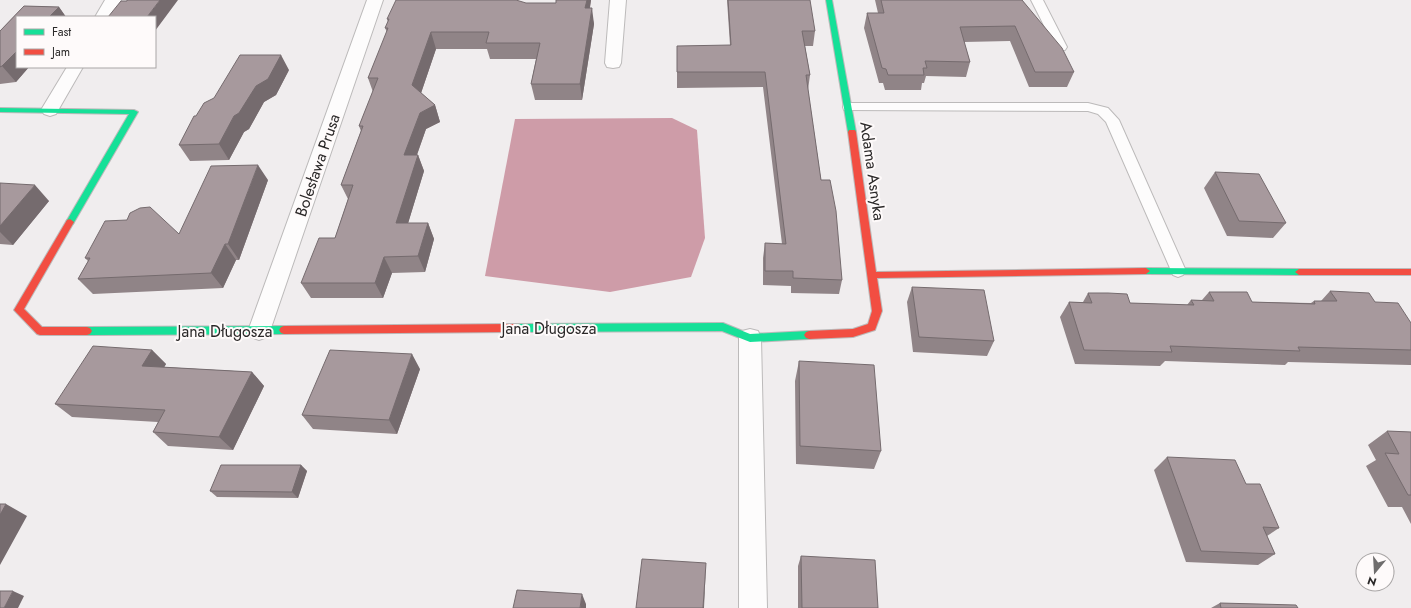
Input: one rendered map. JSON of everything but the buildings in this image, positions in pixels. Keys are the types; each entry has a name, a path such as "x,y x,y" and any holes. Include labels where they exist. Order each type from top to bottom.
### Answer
{"street":[{"path":"104,16 113,0"},
{"name":"Bolesława Prusa","path":"259,331 375,0"},
{"path":"613,63 618,0"},
{"name":"Adama Asnyka","path":"829,0 850,107 877,311 872,327 853,332"},
{"path":"50,110 74,68"},
{"name":"Jana Długosza","path":"0,110 134,112 19,310 40,331 259,331 723,327 750,338 853,332"},
{"path":"872,275 1178,271 1411,272"},
{"path":"750,338 753,608"}],"lane":[{"path":"1037,0 1061,47"},
{"path":"850,107 1088,107 1103,111 1112,120 1178,271"}],"shaded area":[{"path":"672,118 697,130 705,238 691,277 610,292 485,276 515,119"}],"traffic: fast":[{"path":"829,0 852,132"},
{"path":"0,110 134,112 70,222"},
{"path":"1146,271 1299,272"},
{"path":"514,328 723,327 750,338 809,335"},
{"path":"87,331 284,330"}],"traffic: jam":[{"path":"809,335 853,333 872,327 877,311 852,132"},
{"path":"70,222 19,310 40,331 87,331"},
{"path":"872,275 1146,271"},
{"path":"1299,272 1411,272"},
{"path":"284,330 514,328"}]}
